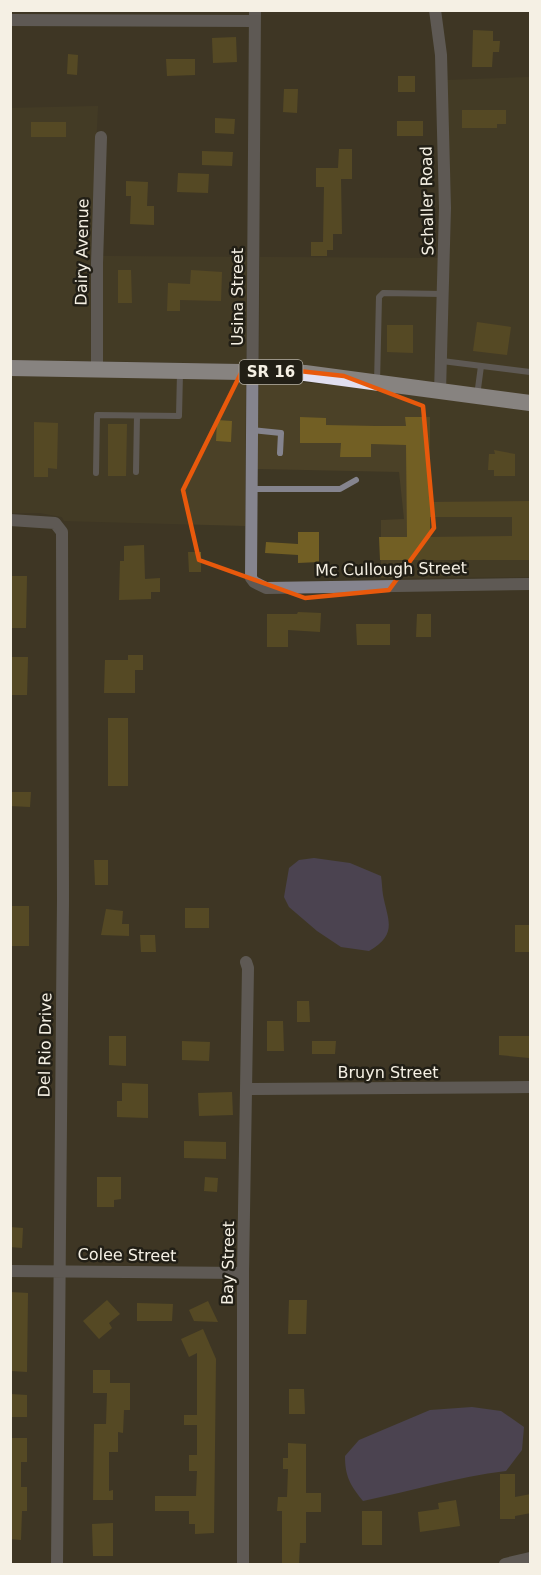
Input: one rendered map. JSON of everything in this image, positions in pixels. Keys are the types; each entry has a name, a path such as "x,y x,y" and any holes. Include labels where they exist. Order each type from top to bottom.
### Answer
{"highway":[{"name":"SR 16","path":"10,368 180,369 305,374 531,403"}],"street":[{"name":"Schaller Road","path":"435,10 441,55 445,208 440,392"},
{"path":"10,20 255,16"},
{"name":"Usina Street","path":"254,582 250,573 255,16"},
{"name":"Dairy Avenue","path":"97,368 97,263 101,137"},
{"name":"Del Rio Drive","path":"10,520 40,520 55,523 62,532 64,606 57,1564"},
{"name":"Mc Cullough Street","path":"254,582 266,588 531,584"},
{"name":"Bay Street","path":"243,1564 243,1273 248,968 246,962"},
{"name":"Bruyn Street","path":"247,1089 531,1087"},
{"name":"Colee Street","path":"10,1271 243,1273"},
{"path":"505,1564 531,1558"}],"lane":[{"path":"377,383 379,297 382,293 444,294"},
{"path":"442,361 531,372"},
{"path":"477,397 481,366"},
{"path":"96,473 97,415 179,417 180,369"},
{"path":"136,472 137,416"},
{"path":"252,430 281,433 280,453"},
{"path":"251,489 340,489 356,480"}],"highlighted area":[{"path":"245,365 344,376 423,406 434,528 389,590 305,598 199,560 183,490"}],"shaded area":[{"path":"530,77 530,396 446,386 451,208 447,80"},
{"path":"98,106 90,263 91,361 11,360 10,108"},
{"path":"103,256 248,257 246,364 103,361"},
{"path":"260,257 438,258 434,384 259,364"},
{"path":"11,375 246,378 245,526 64,521 62,517 40,513 11,513"},
{"path":"259,379 349,386 530,411 530,577 381,578 381,520 404,519 399,472 257,469"},
{"path":"314,858 350,863 381,876 389,926 384,939 369,951 341,947 317,931 289,907 284,897 289,868 299,860"},
{"path":"472,1407 501,1411 524,1427 522,1450 506,1471 452,1480 363,1501 349,1480 345,1463 345,1456 359,1440 430,1410"}],"building":[{"path":"473,30 493,31 493,41 500,41 499,52 493,52 492,67 472,67"},
{"path":"236,37 237,62 213,63 212,38"},
{"path":"68,54 78,55 77,75 67,74"},
{"path":"166,59 195,59 195,75 167,76"},
{"path":"398,76 415,76 415,92 398,92"},
{"path":"284,89 298,89 297,113 283,112"},
{"path":"462,110 506,110 506,124 497,124 497,128 462,128"},
{"path":"215,118 235,119 234,134 215,133"},
{"path":"397,121 423,121 423,136 397,136"},
{"path":"31,122 66,122 66,137 31,137"},
{"path":"339,149 352,149 352,179 341,179 342,234 333,234 333,250 327,250 327,256 311,256 311,242 323,242 324,187 316,187 316,168 338,168"},
{"path":"202,151 233,152 232,166 202,165"},
{"path":"178,173 209,174 208,193 177,192"},
{"path":"126,181 148,182 147,206 154,206 154,225 130,224 131,196 126,196"},
{"path":"118,270 131,270 132,303 118,303"},
{"path":"191,270 222,272 221,301 180,300 180,311 167,311 168,283 190,284"},
{"path":"477,322 511,327 507,355 473,351"},
{"path":"387,325 413,325 413,353 387,352"},
{"path":"300,417 326,418 326,425 406,426 405,417 430,417 430,502 531,501 531,560 380,560 379,537 407,537 406,445 371,444 371,457 340,457 341,443 300,443","holes":["430,517 512,517 512,536 430,537"]},
{"path":"217,420 232,421 231,442 216,441"},
{"path":"34,422 58,423 57,469 48,468 48,477 34,477"},
{"path":"108,424 127,424 126,476 108,476"},
{"path":"494,450 515,454 515,476 494,476 494,470 488,470 489,454 495,454"},
{"path":"298,532 319,532 319,562 298,563 298,555 265,553 266,542 298,544"},
{"path":"144,545 145,579 160,578 160,592 151,592 151,599 119,600 120,561 124,561 124,546"},
{"path":"188,552 201,552 201,572 189,572"},
{"path":"12,576 27,576 26,628 10,628"},
{"path":"298,612 321,613 320,632 288,630 288,647 267,647 267,614 297,614"},
{"path":"417,614 431,614 431,637 416,637"},
{"path":"356,624 390,624 390,645 357,645"},
{"path":"128,655 143,655 143,670 135,670 135,693 104,693 105,660 128,660"},
{"path":"10,657 28,657 27,695 10,695"},
{"path":"108,718 128,718 128,786 108,786"},
{"path":"10,792 31,792 30,807 10,806"},
{"path":"94,860 108,860 108,885 95,885"},
{"path":"11,906 29,906 29,946 10,946"},
{"path":"185,908 209,908 209,928 185,928"},
{"path":"106,909 123,911 122,924 129,924 129,936 101,935"},
{"path":"515,925 531,925 531,952 515,952"},
{"path":"140,935 155,935 156,952 141,952"},
{"path":"297,1001 309,1001 310,1022 297,1022"},
{"path":"267,1021 283,1021 284,1051 267,1051"},
{"path":"109,1036 126,1036 126,1066 109,1065"},
{"path":"499,1036 531,1036 529,1058 499,1055"},
{"path":"182,1041 210,1042 209,1061 182,1060"},
{"path":"312,1041 336,1041 335,1054 312,1054"},
{"path":"122,1083 148,1084 148,1118 117,1117 117,1101 122,1101"},
{"path":"232,1092 233,1115 199,1116 198,1093"},
{"path":"184,1141 226,1142 226,1159 184,1158"},
{"path":"97,1177 121,1177 121,1199 114,1200 114,1207 97,1207"},
{"path":"205,1177 218,1178 217,1192 204,1191"},
{"path":"10,1227 23,1228 22,1248 10,1247"},
{"path":"10,1292 28,1293 27,1372 11,1371"},
{"path":"107,1300 120,1314 109,1323 112,1328 99,1339 83,1321"},
{"path":"289,1300 307,1300 306,1334 288,1334"},
{"path":"208,1301 218,1322 194,1321 189,1310"},
{"path":"137,1303 173,1304 172,1321 137,1321"},
{"path":"203,1329 216,1359 214,1533 195,1534 195,1524 189,1524 189,1511 155,1511 155,1496 196,1496 197,1471 189,1471 189,1455 197,1455 197,1425 184,1425 184,1415 197,1415 197,1353 189,1357 181,1339"},
{"path":"93,1370 110,1370 110,1383 130,1383 130,1410 124,1410 123,1433 118,1432 118,1452 109,1452 109,1491 113,1490 113,1500 93,1500 94,1424 106,1424 107,1393 93,1393"},
{"path":"289,1389 304,1389 305,1414 289,1414"},
{"path":"11,1394 27,1395 27,1417 11,1417"},
{"path":"11,1438 27,1438 27,1462 21,1462 21,1487 27,1487 27,1511 22,1511 21,1540 10,1539"},
{"path":"288,1443 306,1444 306,1493 321,1493 321,1512 306,1512 306,1543 300,1543 299,1564 282,1564 282,1511 277,1511 278,1497 287,1497 288,1469 283,1469 283,1458 288,1458"},
{"path":"500,1474 515,1474 515,1497 531,1494 531,1513 515,1516 515,1519 500,1519"},
{"path":"456,1500 460,1526 420,1532 418,1512 439,1509 438,1503"},
{"path":"362,1511 382,1511 382,1545 362,1545"},
{"path":"113,1523 113,1556 93,1556 92,1524"}]}
